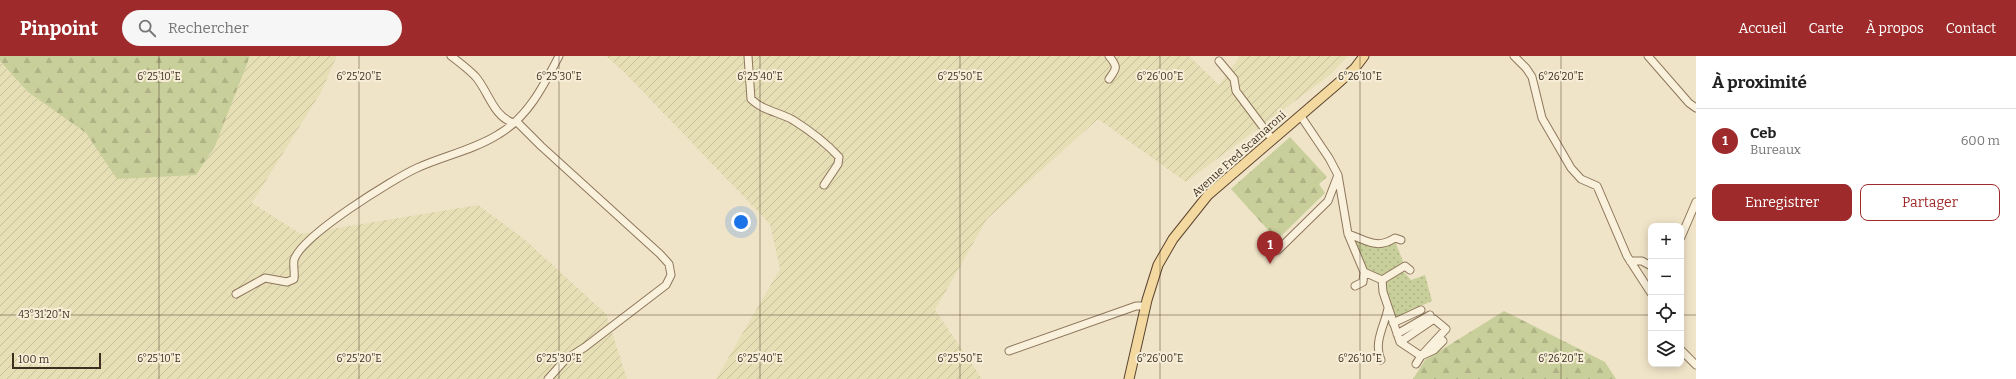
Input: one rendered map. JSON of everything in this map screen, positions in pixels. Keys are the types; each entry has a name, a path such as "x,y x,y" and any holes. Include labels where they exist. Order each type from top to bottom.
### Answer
{"main road":[{"name":"Avenue Fred Scamaroni","path":"1129,379 1146,306 1158,265 1183,226 1208,195 1336,85 1355,68 1364,56"}],"street":[{"path":"451,56 476,77 491,103 507,121 515,122 660,254 669,264 672,275 666,285 566,360 548,379"},
{"path":"236,294 265,278 287,282 294,278 294,260 303,248 323,228 362,201 417,168 442,159 499,134 515,122 540,92 559,56"},
{"path":"748,56 751,99 758,106 792,120 834,151 839,157 838,164 824,184"},
{"path":"1108,56 1115,64 1115,70 1109,79"},
{"path":"1514,56 1526,68 1532,77 1542,118 1571,168 1581,179 1597,186 1630,261 1648,288"},
{"path":"1648,56 1689,103 1696,108"},
{"path":"1219,61 1234,79 1236,92 1272,139"},
{"path":"1300,115 1329,158 1338,175 1348,234 1364,272 1363,282 1355,286"},
{"path":"1278,250 1328,201 1338,175"},
{"path":"1684,230 1696,202"},
{"path":"1348,234 1370,243 1386,244 1395,238 1401,240"},
{"path":"1630,261 1642,261 1648,264"},
{"path":"1382,280 1405,266 1410,270"},
{"path":"1364,272 1382,280"},
{"path":"1382,280 1382,292 1400,342 1421,356"},
{"path":"1009,351 1136,306 1146,306"},
{"path":"1381,360 1378,354 1380,331 1388,308"},
{"path":"1393,323 1421,310"},
{"path":"1397,334 1430,315"},
{"path":"1400,342 1434,319 1446,329 1421,356 1416,364"},
{"path":"1684,353 1696,365"}],"shaded area":[{"path":"250,56 337,56 321,92 252,203 301,234 478,205 524,239 606,314 627,379 0,379 0,61 28,92 86,133 118,179 237,85"},
{"path":"606,56 1189,56 1219,85 1240,56 1348,56 1330,75 1186,182 1098,119 987,219 935,310 982,379 716,379 780,269 770,224 625,73"}],"green space":[{"path":"0,56 250,56 215,146 196,175 117,179 86,133 28,92 0,61"},
{"path":"1290,137 1327,177 1319,184 1325,193 1277,240 1231,189"},
{"path":"1352,238 1373,246 1383,246 1395,241 1404,264 1382,277 1366,270"},
{"path":"1403,271 1411,280 1425,275 1432,301 1394,318 1385,291 1385,281"},
{"path":"1504,311 1605,362 1616,379 1413,379 1425,360"}],"place":[{"name":"Ceb","path":"1270,264"}]}
